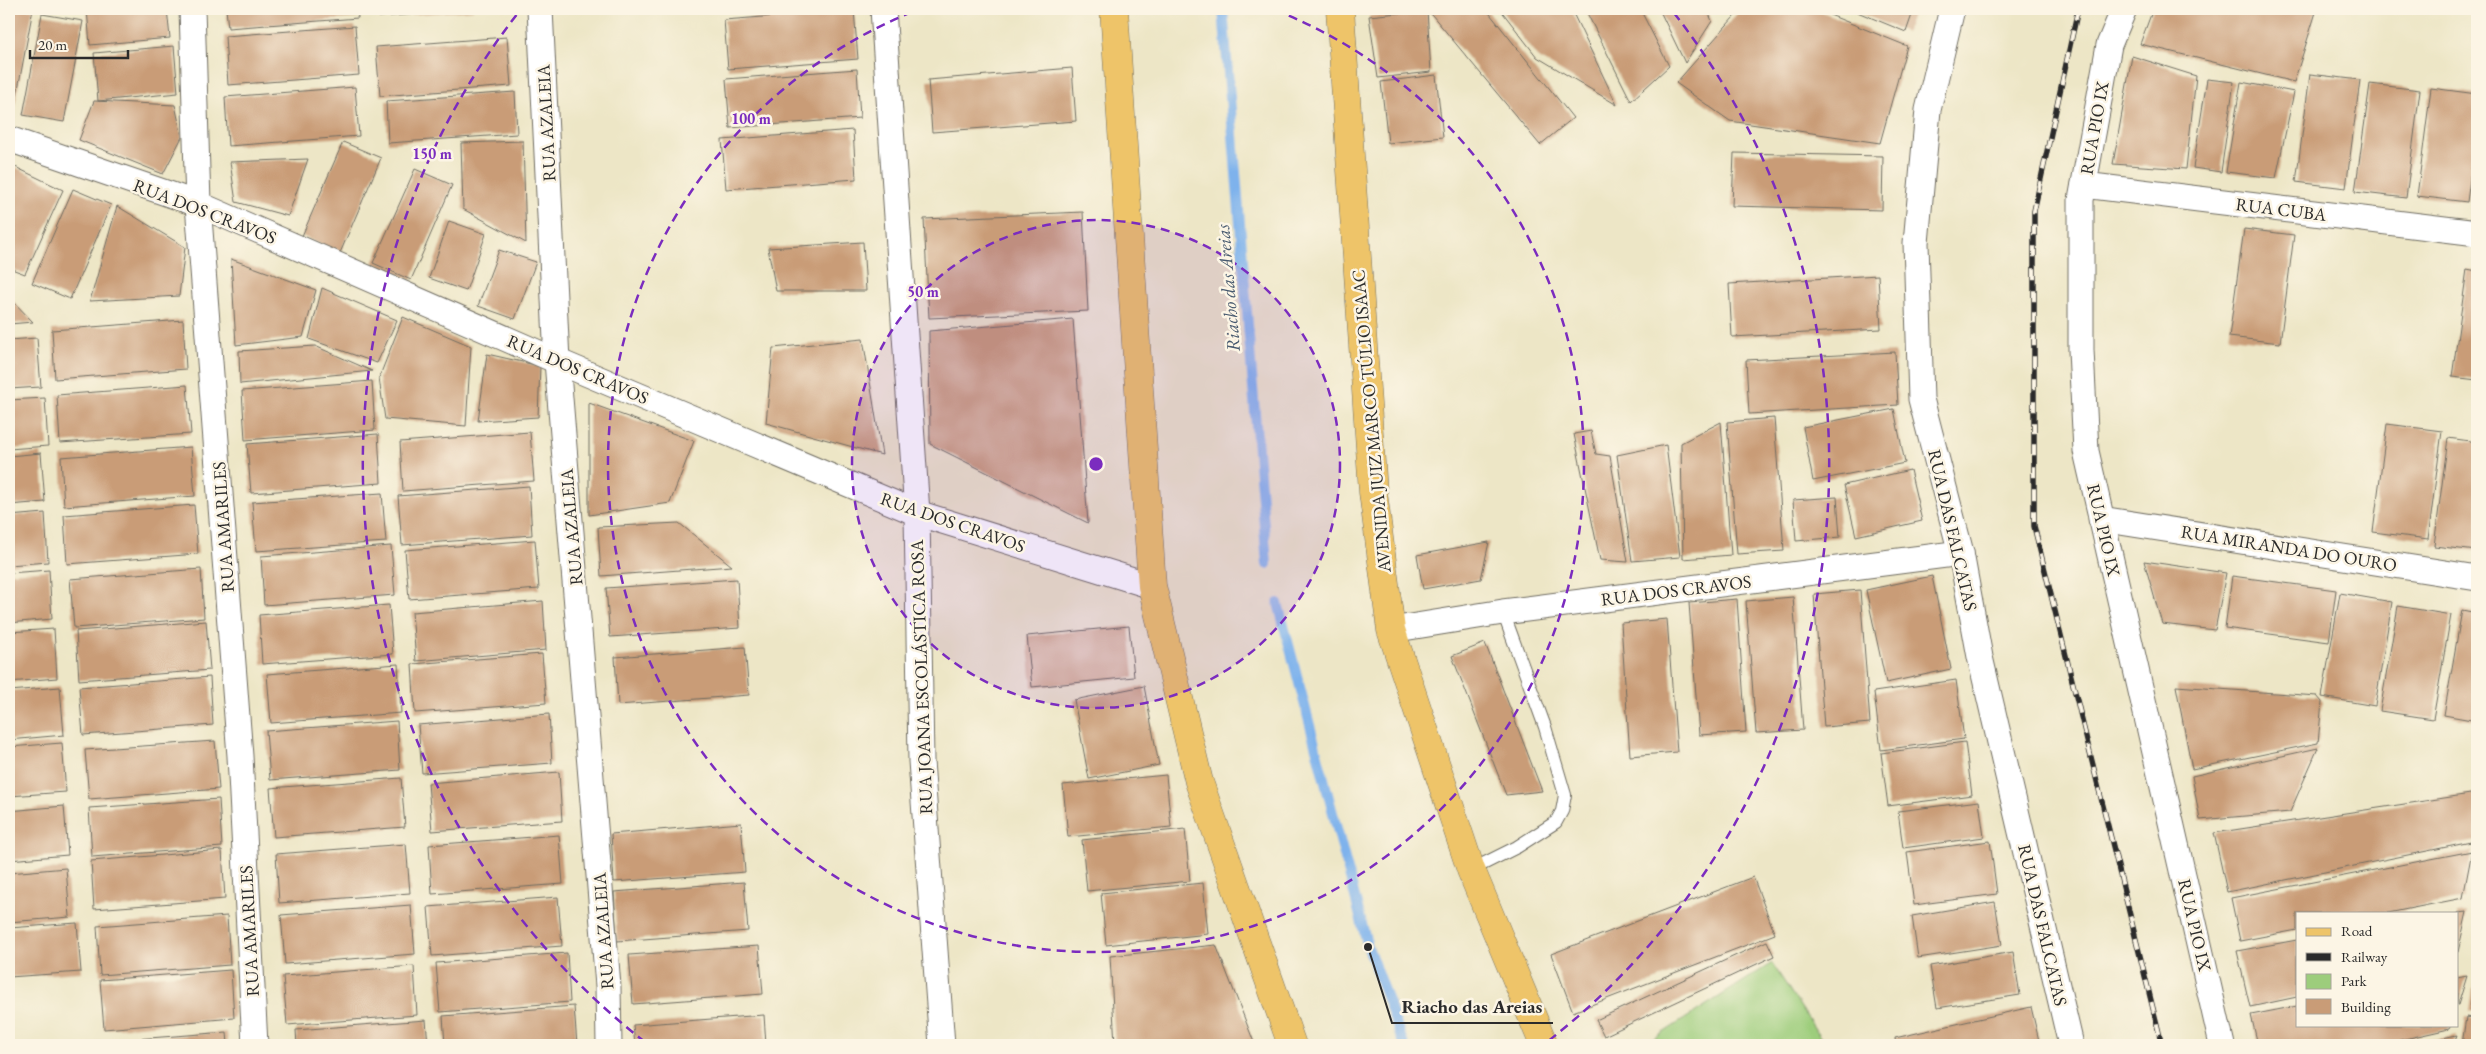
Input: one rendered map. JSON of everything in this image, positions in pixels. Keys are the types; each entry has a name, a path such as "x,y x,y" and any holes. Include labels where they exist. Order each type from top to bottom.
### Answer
{"main road":[{"path":"1114,9 1152,586 1199,782 1292,1045"},
{"name":"AVENIDA JUIZ MARCO TÚLIO ISAAC","path":"1340,9 1373,492 1391,630 1471,870 1544,1045"}],"street":[{"name":"RUA AMARILES","path":"192,9 198,204 240,756 255,1045"},
{"name":"RUA AZALEIA","path":"540,9 557,360 608,986 609,1045"},
{"name":"RUA JOANA ESCOLÁSTICA ROSA","path":"882,9 917,513 921,761 942,1045"},
{"name":"RUA DAS FALCATAS","path":"1952,9 1928,110 1916,243 1921,400 1961,553 1980,657 2071,1045"},
{"name":"RUA PIO IX","path":"2124,9 2109,45 2081,200 2081,350 2086,451 2222,1045"},
{"name":"RUA DOS CRAVOS","path":"9,139 198,204 557,360 917,513 1152,586"},
{"name":"RUA CUBA","path":"2084,185 2477,233"},
{"name":"RUA MIRANDA DO OURO","path":"2101,518 2477,578"},
{"name":"RUA DOS CRAVOS","path":"1391,630 1503,612 1961,553"}],"lane":[{"path":"1471,870 1517,847 1556,822 1562,811 1565,795 1545,728 1503,612"}],"green space":[{"path":"1772,963 1824,1043 1821,1045 1644,1045"}],"building":[{"path":"9,9 33,9 14,110 9,109"},
{"path":"87,9 167,9 170,38 90,45"},
{"path":"226,9 357,9 358,18 228,28"},
{"path":"378,9 473,9 473,10 379,17"},
{"path":"1427,9 1486,9 1573,118 1540,145"},
{"path":"1500,9 1571,9 1617,105 1537,57"},
{"path":"1585,9 1640,9 1669,66 1631,101"},
{"path":"1659,9 1707,9 1712,21 1685,63"},
{"path":"1741,9 1815,9 1907,46 1880,143 1730,121 1676,83"},
{"path":"1850,9 1914,9 1906,32"},
{"path":"2153,9 2317,9 2294,82 2140,44"},
{"path":"854,10 858,59 728,69 724,20"},
{"path":"1427,10 1431,72 1378,78 1369,16"},
{"path":"42,14 83,21 64,122 23,115"},
{"path":"355,26 359,75 228,85 225,36"},
{"path":"507,37 511,86 380,96 376,47"},
{"path":"174,46 178,93 98,101 94,53"},
{"path":"2132,56 2196,76 2186,169 2113,164"},
{"path":"1072,68 1076,121 932,132 928,80"},
{"path":"857,69 860,118 730,128 726,79"},
{"path":"2310,74 2360,80 2346,188 2296,182"},
{"path":"1436,75 1443,137 1388,143 1381,82"},
{"path":"2207,79 2234,82 2221,172 2193,168"},
{"path":"2241,82 2294,92 2276,178 2226,172"},
{"path":"2370,84 2420,90 2406,198 2355,192"},
{"path":"355,87 359,136 228,146 225,97"},
{"path":"2431,88 2477,94 2477,125 2467,202 2417,196"},
{"path":"515,92 517,134 388,143 386,101"},
{"path":"94,101 175,105 182,137 163,174 79,140"},
{"path":"853,130 856,179 726,189 722,140"},
{"path":"523,141 526,243 463,209 461,143"},
{"path":"343,142 381,158 340,253 302,236"},
{"path":"1734,153 1883,156 1882,210 1732,206"},
{"path":"308,159 288,216 236,202 230,162"},
{"path":"9,164 63,190 25,274 9,268"},
{"path":"415,169 452,185 411,280 373,263"},
{"path":"73,189 111,205 70,299 32,283"},
{"path":"117,206 185,247 179,296 90,301"},
{"path":"1083,212 1088,311 929,318 924,219"},
{"path":"449,221 486,234 466,291 429,278"},
{"path":"2244,229 2294,235 2280,343 2229,337"},
{"path":"863,242 866,291 776,291 768,248"},
{"path":"499,250 536,262 515,319 478,306"},
{"path":"231,259 316,290 303,337 236,345"},
{"path":"2467,269 2477,271 2477,380 2452,377"},
{"path":"1878,275 1881,329 1732,337 1729,284"},
{"path":"322,288 397,320 377,363 309,339"},
{"path":"9,297 33,322 9,324"},
{"path":"403,317 471,346 466,426 385,419 379,378"},
{"path":"1073,319 1088,523 930,444 929,331"},
{"path":"183,320 186,369 55,379 52,330"},
{"path":"37,338 41,387 9,389 9,340"},
{"path":"863,339 882,455 766,423 773,348"},
{"path":"315,346 372,371 240,384 239,351"},
{"path":"1895,352 1898,405 1749,414 1746,360"},
{"path":"487,354 540,366 538,417 478,421"},
{"path":"372,381 375,430 245,440 242,391"},
{"path":"187,385 191,434 60,443 57,395"},
{"path":"45,398 48,446 9,449 9,400"},
{"path":"589,403 694,441 670,503 589,515"},
{"path":"1894,409 1905,463 1813,481 1803,427"},
{"path":"1774,418 1784,551 1737,554 1727,422"},
{"path":"1721,422 1731,555 1683,559 1681,443"},
{"path":"2387,424 2442,431 2428,539 2373,532"},
{"path":"1591,431 1596,454 1610,456 1628,562 1600,560 1574,434"},
{"path":"530,432 534,481 403,491 400,442"},
{"path":"378,434 381,483 251,493 247,444"},
{"path":"2448,438 2477,442 2477,551 2434,546"},
{"path":"1666,445 1680,557 1632,561 1617,455"},
{"path":"191,447 195,496 64,506 61,457"},
{"path":"41,453 45,502 9,505 9,456"},
{"path":"1910,470 1922,521 1856,536 1844,485"},
{"path":"529,486 532,535 402,545 398,496"},
{"path":"382,493 386,542 256,551 252,502"},
{"path":"1837,497 1840,537 1796,541 1793,500"},
{"path":"194,505 198,554 67,564 64,515"},
{"path":"45,513 48,562 9,565 9,516"},
{"path":"679,523 732,566 601,576 598,527"},
{"path":"535,540 539,589 409,599 405,550"},
{"path":"1489,542 1481,579 1423,589 1417,555"},
{"path":"391,546 395,595 264,605 261,556"},
{"path":"2144,561 2226,573 2215,630 2162,624"},
{"path":"201,569 204,618 74,628 70,579"},
{"path":"49,570 52,619 9,623 9,573"},
{"path":"1932,576 1951,669 1886,683 1866,590"},
{"path":"2232,576 2336,590 2329,642 2225,628"},
{"path":"737,579 740,628 610,637 606,588"},
{"path":"1860,590 1870,723 1824,727 1814,594"},
{"path":"2340,593 2392,602 2375,706 2322,697"},
{"path":"1793,597 1803,730 1756,733 1746,601"},
{"path":"1737,599 1746,732 1699,735 1689,603"},
{"path":"543,601 546,650 416,661 412,612"},
{"path":"389,605 393,654 262,664 259,615"},
{"path":"2398,606 2451,615 2433,719 2380,711"},
{"path":"2462,610 2477,613 2477,721 2444,715"},
{"path":"1667,619 1677,752 1630,756 1621,623"},
{"path":"206,621 210,670 79,680 76,631"},
{"path":"1129,626 1134,677 1032,687 1027,636"},
{"path":"54,629 57,678 9,682 9,632"},
{"path":"1485,643 1542,791 1506,795 1452,656"},
{"path":"745,647 749,695 618,705 615,657"},
{"path":"542,654 546,703 415,713 412,664"},
{"path":"398,664 401,713 271,723 267,674"},
{"path":"210,677 213,725 83,735 79,687"},
{"path":"1956,680 1964,739 1881,750 1874,692"},
{"path":"1144,686 1159,765 1089,779 1074,700"},
{"path":"2176,686 2317,696 2322,702 2318,743 2192,769"},
{"path":"60,687 64,735 9,740 9,691"},
{"path":"549,714 552,763 422,773 418,725"},
{"path":"397,721 400,770 270,780 266,731"},
{"path":"215,741 219,789 89,799 85,750"},
{"path":"1965,742 1972,795 1888,806 1881,753"},
{"path":"62,743 66,792 9,796 9,747"},
{"path":"2318,748 2290,812 2200,820 2192,776"},
{"path":"559,772 562,821 432,831 428,783"},
{"path":"1166,775 1171,827 1068,837 1063,785"},
{"path":"401,778 405,827 274,837 270,788"},
{"path":"2477,793 2476,841 2227,892 2214,833"},
{"path":"219,799 222,847 92,857 89,808"},
{"path":"1979,801 1984,837 1903,848 1898,811"},
{"path":"64,806 68,855 9,860 9,811"},
{"path":"741,823 745,872 614,882 611,834"},
{"path":"1185,829 1190,881 1087,891 1082,840"},
{"path":"559,835 563,884 432,894 429,845"},
{"path":"1990,841 1997,894 1914,905 1907,852"},
{"path":"406,844 410,893 279,903 276,854"},
{"path":"222,850 225,899 94,909 91,861"},
{"path":"2472,851 2463,898 2393,912 2296,912 2296,930 2240,941 2231,898"},
{"path":"66,868 70,917 9,922 9,873"},
{"path":"1753,877 1775,934 1573,1012 1551,954"},
{"path":"744,882 748,931 617,941 614,892"},
{"path":"1203,883 1208,934 1106,945 1101,893"},
{"path":"558,897 562,946 432,956 428,907"},
{"path":"1995,902 2002,945 1918,958 1912,916"},
{"path":"411,905 415,954 285,964 281,915"},
{"path":"2467,912 2458,952 2458,913"},
{"path":"227,916 230,965 100,975 97,926"},
{"path":"77,923 81,972 9,977 9,928"},
{"path":"2296,940 2296,997 2250,1007 2237,951"},
{"path":"1767,941 1774,956 1604,1036 1596,1020"},
{"path":"1216,945 1255,1045 1115,1045 1110,956"},
{"path":"759,946 763,994 633,1004 629,955"},
{"path":"2013,952 2020,995 1937,1008 1930,966"},
{"path":"567,953 570,1002 440,1012 436,963"},
{"path":"2477,964 2477,1012 2470,1011"},
{"path":"414,966 417,1015 287,1025 283,976"},
{"path":"231,970 234,1018 104,1029 100,980"},
{"path":"2467,976 2458,1005 2458,978"},
{"path":"574,1006 577,1045 445,1045 443,1016"},
{"path":"2296,1006 2296,1026 2450,1026 2449,1029 2378,1045 2258,1045 2251,1015"},
{"path":"2031,1007 2040,1045 1896,1045 1895,1038"},
{"path":"764,1015 766,1045 635,1045 633,1025"},
{"path":"2466,1017 2477,1019 2477,1045 2462,1045"},
{"path":"426,1020 428,1045 297,1045 296,1030"},
{"path":"227,1032 228,1045 97,1045 97,1042"},
{"path":"2457,1035 2453,1045 2413,1045 2413,1044"}],"waterway":[{"name":"Riacho das Areias","path":"1223,9 1267,564"},
{"name":"Riacho das Areias","path":"1278,603 1368,947 1404,1045"}],"railway":[{"path":"2078,9 2034,211 2034,526 2162,1045"}],"place":[{"name":"Riacho das Areias","path":"1368,947"}]}
